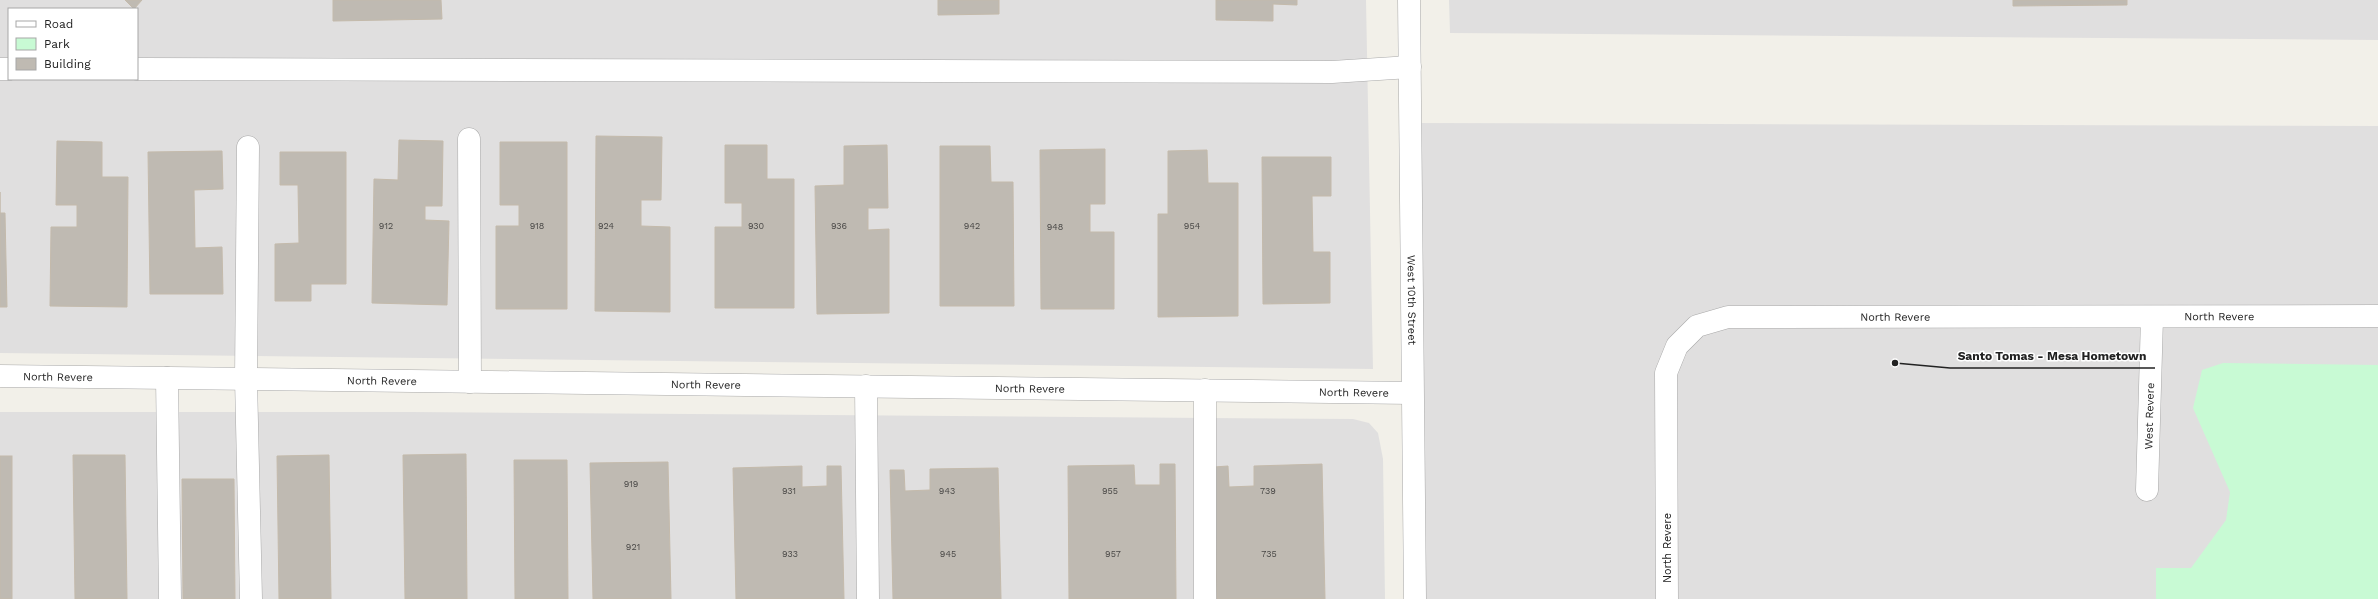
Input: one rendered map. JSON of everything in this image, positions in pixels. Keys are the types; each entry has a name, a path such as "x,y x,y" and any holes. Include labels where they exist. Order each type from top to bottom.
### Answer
{"street":[{"name":"West 10th Street","path":"1409,0 1415,599"},
{"path":"138,70 1332,72 1410,67"},
{"path":"469,139 470,382"},
{"path":"248,147 246,379 251,599"},
{"name":"North Revere","path":"1667,599 1666,373 1677,346 1697,326 1728,317 2152,318 2378,316"},
{"name":"West Revere","path":"2147,490 2152,318"},
{"name":"North Revere","path":"0,376 1412,393"},
{"path":"167,378 170,599"},
{"path":"866,386 868,599"},
{"path":"1205,390 1205,599"}],"shaded area":[{"path":"0,0 1366,0 1373,369 0,353"},
{"path":"1449,0 2378,0 2378,40 1450,33"},
{"path":"1410,123 2378,126 2378,599 1416,599"},
{"path":"0,412 412,412 1353,419 1369,423 1378,433 1383,459 1385,599 0,599"}],"green space":[{"path":"2223,363 2378,365 2378,599 2156,599 2156,568 2191,568 2226,520 2230,492 2193,408 2202,370"}],"building":[{"path":"125,0 142,0 135,8"},
{"path":"333,0 441,0 442,19 333,21"},
{"path":"938,0 999,0 999,14 938,15"},
{"path":"1216,0 1297,0 1297,5 1273,4 1273,21 1216,20"},
{"path":"2013,0 2127,0 2127,5 2013,6"},
{"path":"596,136 662,137 661,200 641,200 641,226 670,227 670,312 595,311"},
{"path":"399,140 443,141 442,206 425,206 425,220 449,221 447,305 372,303 374,179 398,180"},
{"path":"57,141 102,142 102,177 128,177 127,307 50,306 51,227 77,227 77,205 56,205"},
{"path":"500,142 567,142 567,309 496,309 496,226 519,226 519,205 500,205"},
{"path":"725,145 767,145 767,179 794,179 794,308 715,308 715,227 742,227 742,203 725,203"},
{"path":"887,145 888,208 868,208 868,230 889,229 889,313 817,314 815,186 844,185 844,146"},
{"path":"940,146 990,146 991,182 1013,182 1014,306 940,306"},
{"path":"1105,149 1105,204 1090,204 1090,232 1114,232 1114,309 1041,309 1040,150"},
{"path":"1207,150 1208,183 1238,183 1238,316 1158,317 1158,214 1168,214 1168,151"},
{"path":"222,151 223,189 194,190 195,248 222,247 223,294 150,294 148,152"},
{"path":"280,152 346,152 346,284 311,284 311,301 275,301 275,244 299,243 298,185 280,185"},
{"path":"1262,157 1331,157 1331,196 1312,196 1313,252 1330,252 1330,303 1263,304"},
{"path":"0,213 5,213 7,307 0,307"},
{"path":"466,454 467,599 405,599 403,455"},
{"path":"73,455 125,455 127,599 75,599"},
{"path":"329,455 331,599 279,599 277,456"},
{"path":"0,456 12,456 12,599 0,599"},
{"path":"514,460 567,460 568,599 515,599"},
{"path":"668,462 671,599 593,599 590,463"},
{"path":"1160,464 1175,464 1176,599 1069,599 1068,466 1134,465 1135,485 1160,485"},
{"path":"1322,464 1325,599 1217,599 1214,467 1228,466 1229,487 1254,486 1254,466"},
{"path":"802,466 802,487 827,486 827,466 841,466 844,599 736,599 733,468"},
{"path":"998,468 1001,599 893,599 890,470 904,470 905,491 930,490 930,469"},
{"path":"182,479 234,479 235,599 183,599"}],"place":[{"name":"Santo Tomas - Mesa Hometown","path":"1895,363"}]}
